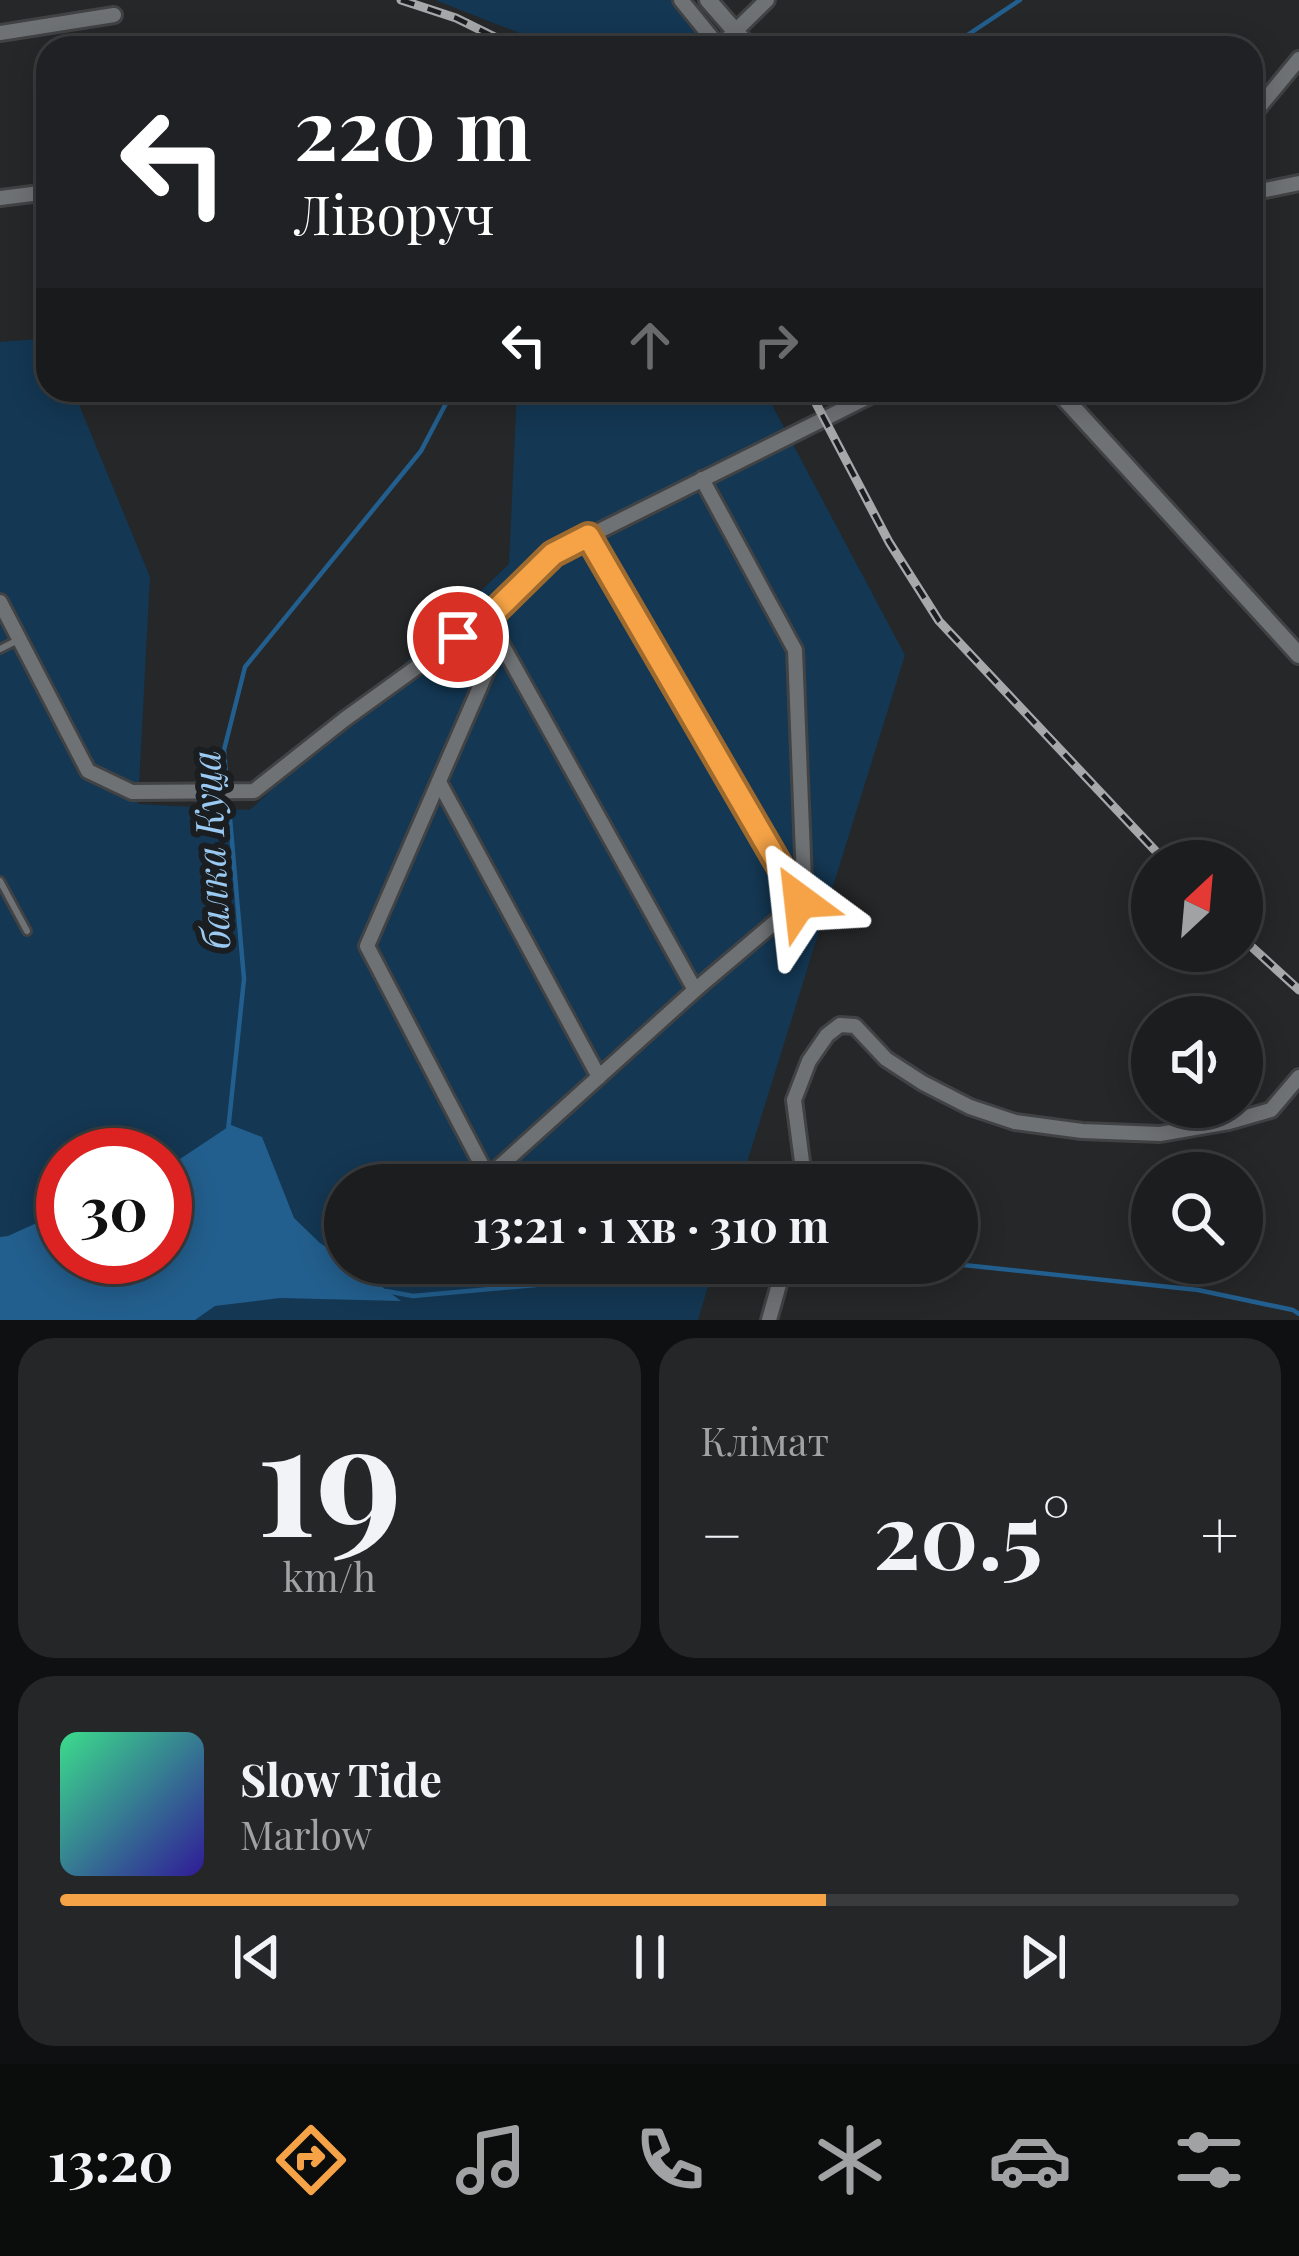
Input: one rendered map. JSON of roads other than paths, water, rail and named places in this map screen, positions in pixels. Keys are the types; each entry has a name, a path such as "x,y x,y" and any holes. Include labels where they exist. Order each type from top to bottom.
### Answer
{"street":[{"path":"681,0 711,36"},
{"path":"708,0 738,36"},
{"path":"731,36 766,0"},
{"path":"0,33 114,15"},
{"path":"1263,103 1299,59"},
{"path":"1263,190 1299,183"},
{"path":"0,198 36,194"},
{"path":"0,602 88,771 133,792 254,791 496,610 553,554 858,402"},
{"path":"1068,402 1299,655"},
{"path":"500,641 367,946 488,1177 800,901 795,650 702,479"},
{"path":"588,536 800,901"},
{"path":"496,610 500,641 695,990"},
{"path":"439,782 599,1077"},
{"path":"802,1164 794,1100 809,1061 840,1025 855,1026 886,1060 970,1107 1015,1122 1082,1130 1160,1134 1229,1122 1270,1110 1299,1077"},
{"path":"769,1320 779,1284"}],"lane":[{"path":"0,649 19,639"},
{"path":"0,881 28,931"}],"waterway":[{"name":"балка Куца","path":"966,36 1020,0"},
{"name":"балка Куца","path":"227,785 224,750 245,667 421,451 447,402"},
{"name":"балка Куца","path":"228,796 244,979 228,1131"},
{"path":"978,1267 1198,1290 1299,1314"},
{"path":"386,1291 413,1296 539,1284"}],"railway":[{"path":"401,0 493,36"},
{"path":"815,402 889,542 939,621 1145,840"},
{"path":"1263,957 1299,990"}]}
